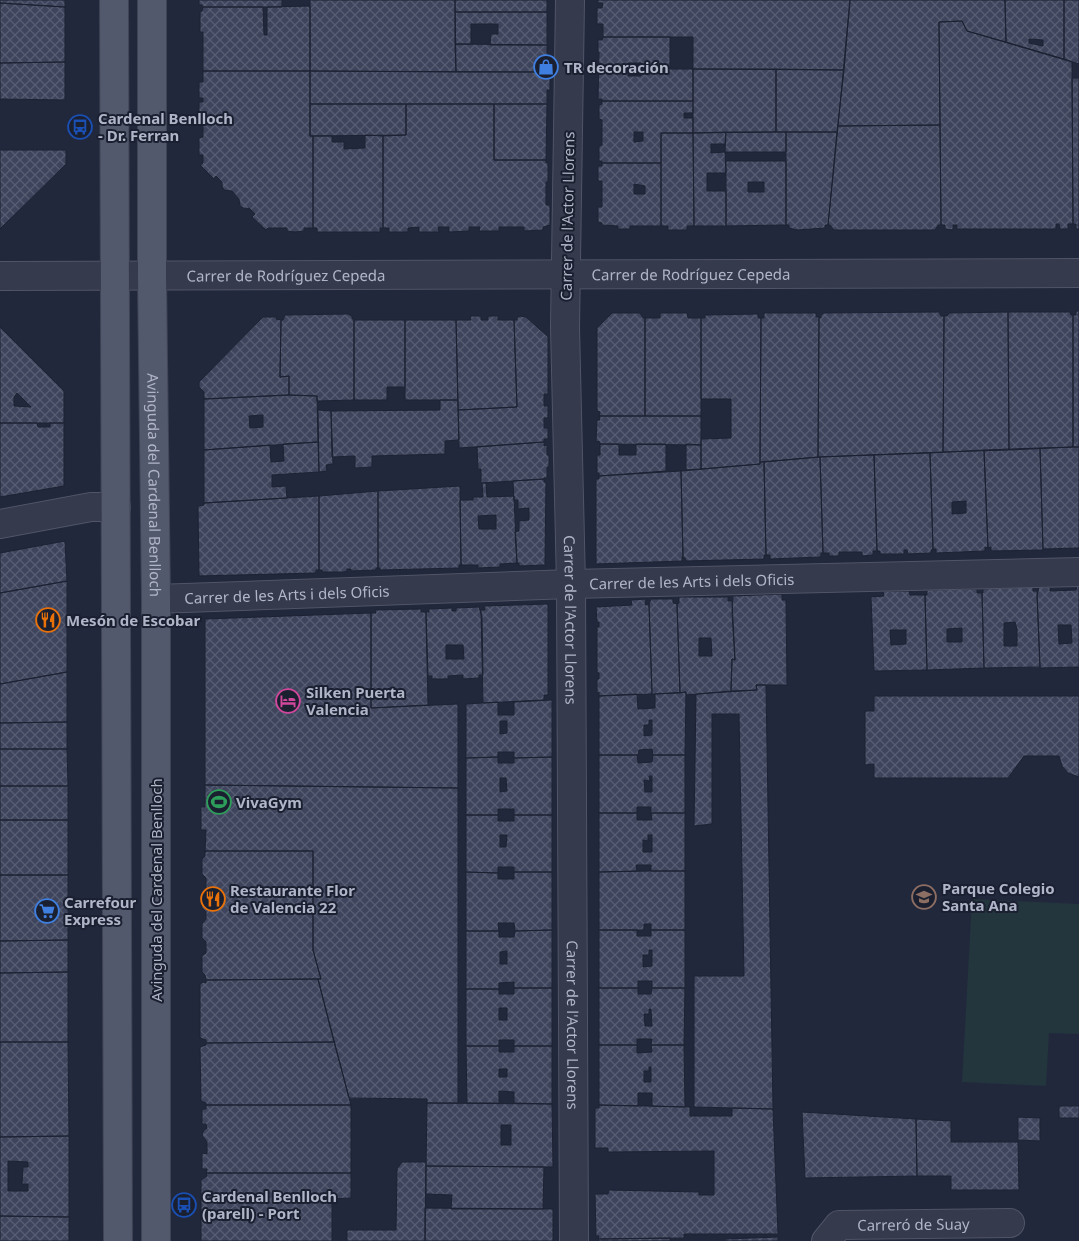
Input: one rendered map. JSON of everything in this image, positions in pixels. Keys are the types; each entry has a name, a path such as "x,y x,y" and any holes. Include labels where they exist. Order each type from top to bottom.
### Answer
{"main road":[{"path":"114,0 118,1241"},
{"name":"Avinguda del Cardenal Benlloch","path":"152,0 152,276 156,599 156,1241"}],"street":[{"name":"Carrer de l'Actor Llorens","path":"570,0 565,327 572,584 574,1241"},
{"name":"Carrer de Rodríguez Cepeda","path":"0,276 1079,273"},
{"path":"0,524 91,507 116,507"},
{"name":"Carrer de les Arts i dels Oficis","path":"156,599 572,584 1079,572"},
{"name":"Carreró de Suay","path":"826,1241 839,1225 1010,1223"}],"shaded area":[{"path":"972,899 1079,904 1079,1034 1049,1033 1046,1086 962,1082"}],"building":[{"path":"0,0 65,0 65,7 0,3"},
{"path":"199,0 282,0 282,7 203,7 199,5"},
{"path":"310,0 455,0 456,72 310,71"},
{"path":"455,0 547,0 547,12 455,12"},
{"path":"598,0 850,0 844,70 693,69 693,37 603,37 603,24 597,24 597,8 602,8 603,3 598,3"},
{"path":"850,0 1005,0 1006,42 967,31 962,21 939,22 940,125 838,126"},
{"path":"1005,0 1064,0 1064,59 1006,42","holes":["1029,39 1043,40 1043,46 1029,43"]},
{"path":"1064,0 1079,0 1079,64 1064,59"},
{"path":"0,3 65,7 65,62 0,63"},
{"path":"310,6 310,71 203,71 203,32 200,32 200,12 203,7 263,7 264,35 267,35 267,7"},
{"path":"455,12 547,12 547,45 490,45 491,34 498,34 498,24 471,24 471,44 455,44"},
{"path":"962,21 967,31 1072,62 1073,224 1068,224 1068,229 1060,229 1059,224 1056,224 1056,229 957,229 957,225 953,225 953,230 945,229 945,225 941,225 939,22"},
{"path":"603,37 670,37 670,69 693,69 693,101 602,101 602,99 598,99 598,40 602,40","holes":["628,63 641,63 641,76 628,76"]},
{"path":"455,44 547,45 547,72 456,72"},
{"path":"65,62 65,100 0,99 0,63"},
{"path":"693,69 776,69 776,132 693,133"},
{"path":"776,69 844,70 837,132 776,132"},
{"path":"203,71 310,71 310,136 313,136 313,228 304,228 304,231 295,232 287,231 287,228 268,228 266,230 252,217 255,214 249,208 245,209 240,206 239,199 232,191 224,190 222,182 216,176 214,179 200,165 203,163 203,155 199,155 199,138 203,137 203,118 199,119 199,102 203,102 203,98 199,98 199,82 203,82"},
{"path":"310,71 547,72 547,75 550,75 550,90 547,90 547,104 310,104"},
{"path":"1072,78 1079,78 1079,229 1076,229 1076,224 1073,224"},
{"path":"602,101 693,101 693,113 684,113 684,118 693,118 693,133 661,133 661,163 602,163 602,161 599,161 599,146 602,145 602,120 599,119 599,105 602,104","holes":["634,132 643,132 643,141 634,142"]},
{"path":"310,104 406,104 406,135 310,136"},
{"path":"406,104 494,104 494,160 546,160 546,163 548,163 546,205 550,205 550,225 543,227 543,230 524,231 524,227 499,227 499,231 479,231 480,227 469,227 469,231 449,232 449,227 438,227 439,232 419,232 419,227 408,228 408,232 389,232 389,228 383,228 383,136 406,135"},
{"path":"494,104 547,104 546,160 494,160"},
{"path":"940,125 941,225 938,225 935,230 834,230 828,225 838,126"},
{"path":"726,132 786,132 786,152 725,152"},
{"path":"726,132 725,144 711,144 711,153 725,152 726,173 707,173 707,191 726,191 726,226 694,226 693,133"},
{"path":"786,132 837,132 828,225 825,225 825,228 797,230 786,225"},
{"path":"661,133 693,133 694,226 687,226 687,230 668,230 668,226 661,226"},
{"path":"365,135 383,136 383,228 380,228 380,232 317,232 317,228 313,228 313,136 332,136 332,142 344,142 344,149 365,148"},
{"path":"0,150 66,150 66,164 0,229"},
{"path":"726,161 786,161 786,225 726,226","holes":["748,182 764,182 764,192 748,192"]},
{"path":"602,163 661,163 661,226 630,226 630,229 618,229 618,226 602,225 602,223 598,222 598,207 602,207 602,181 598,181 598,166 602,166","holes":["634,184 645,186 645,194 634,194"]},
{"path":"1076,311 1079,311 1079,447 1073,447 1073,315 1076,315"},
{"path":"939,312 941,316 944,316 943,452 818,457 819,317 821,318 821,315 824,313"},
{"path":"1008,312 1009,450 943,452 944,316 947,316 949,313"},
{"path":"1008,312 1070,312 1073,315 1073,447 1009,450"},
{"path":"612,313 640,313 645,318 645,416 599,416 600,412 597,411 597,328"},
{"path":"660,313 687,313 688,318 701,318 701,416 645,416 645,318 660,318"},
{"path":"764,313 816,313 816,317 819,317 818,457 760,462 761,318 764,318"},
{"path":"348,314 354,319 354,400 317,401 317,396 289,395 289,376 280,377 281,320 283,320 285,315"},
{"path":"758,314 758,318 761,318 760,464 701,469 701,439 731,438 731,399 701,399 701,318 705,318 705,315"},
{"path":"470,316 481,316 481,320 488,320 488,316 498,316 498,320 514,320 517,407 458,410 456,320 471,320"},
{"path":"520,316 526,317 548,337 548,394 544,394 544,406 548,406 548,418 544,418 544,428 548,428 548,439 544,439 544,442 459,448 458,410 517,407 514,320 517,320"},
{"path":"263,317 277,317 276,319 281,320 280,377 289,376 289,395 204,399 204,392 199,387 199,382"},
{"path":"354,320 405,320 405,387 387,387 387,400 354,400"},
{"path":"405,320 456,320 458,400 405,400"},
{"path":"0,327 64,391 64,423 0,423","holes":["17,393 31,407 14,406 14,397"]},
{"path":"289,395 317,396 318,442 204,450 204,399","holes":["263,415 263,427 250,428 249,416"]},
{"path":"440,400 458,400 459,440 445,441 445,454 372,456 372,467 355,468 355,456 332,457 331,411 440,410"},
{"path":"318,410 331,411 333,464 326,465 327,471 319,472"},
{"path":"599,416 701,416 701,445 600,444 599,441 596,442 597,420 600,420"},
{"path":"0,423 37,423 38,427 50,427 50,423 64,423 64,486 0,497"},
{"path":"318,442 319,472 272,475 272,487 286,486 287,498 204,503 204,450 270,445 271,462 284,461 283,444"},
{"path":"544,442 544,446 547,445 547,455 549,455 547,478 481,483 481,469 478,469 477,447"},
{"path":"600,444 619,444 619,455 636,455 636,444 666,444 666,471 599,476 599,473 597,473 597,455 600,455"},
{"path":"686,444 701,445 701,469 686,470"},
{"path":"1079,447 1079,548 1043,549 1040,448"},
{"path":"1040,448 1043,550 991,551 991,547 988,548 984,450"},
{"path":"984,450 988,548 985,547 985,551 936,553 936,549 933,549 930,453","holes":["966,501 966,513 952,514 952,502"]},
{"path":"930,453 933,549 931,553 908,554 907,550 904,550 904,554 880,554 880,551 877,551 874,455"},
{"path":"874,455 877,551 873,551 873,555 862,556 862,552 839,552 839,556 829,556 829,553 823,553 820,457"},
{"path":"820,457 823,553 821,553 821,557 770,559 770,555 766,555 764,462"},
{"path":"760,462 764,462 766,555 764,555 764,559 686,561 683,557 681,471 760,464"},
{"path":"681,471 682,561 596,564 596,479 599,479 599,476"},
{"path":"544,479 544,482 546,482 545,565 519,566 519,563 517,563 515,532 519,531 519,521 529,520 529,508 518,509 518,500 514,500 513,481"},
{"path":"482,483 486,483 487,497 514,496 517,563 500,564 500,567 478,568 478,565 461,565 460,500 473,500 473,497 483,497","holes":["496,515 496,529 479,529 478,516"]},
{"path":"460,486 461,565 459,565 459,568 380,570 378,568 378,491"},
{"path":"378,491 378,568 376,570 351,571 351,569 347,569 344,572 322,572 322,570 319,570 319,496"},
{"path":"319,496 319,570 316,570 316,573 199,576 198,506 204,505 204,503"},
{"path":"65,541 67,581 0,593 0,553"},
{"path":"67,581 67,672 0,684 0,593"},
{"path":"1077,586 1079,586 1079,667 1040,668 1037,596 1039,587 1050,587 1050,591 1076,590","holes":["1058,625 1071,625 1072,643 1059,644"]},
{"path":"1033,587 1033,591 1037,591 1040,667 984,668 983,589","holes":["1015,622 1017,646 1004,646 1004,623"]},
{"path":"977,589 977,593 982,593 984,668 927,670 925,595 927,595 927,590","holes":["962,628 962,642 947,642 947,629"]},
{"path":"883,591 909,591 910,595 925,595 927,670 874,671 871,597 884,596","holes":["890,630 906,630 906,644 891,645"]},
{"path":"782,594 782,600 786,600 787,685 756,685 757,690 731,691 732,659 735,660 732,613 733,596"},
{"path":"679,597 728,597 728,601 732,601 735,660 732,659 731,691 686,695 686,692 680,693 677,604 679,603","holes":["699,638 711,638 712,656 699,656"]},
{"path":"646,599 645,605 649,604 652,694 599,696 599,692 597,693 599,673 597,672 597,627 599,627 599,622 597,622 596,607 632,605 631,600"},
{"path":"651,599 673,599 673,603 677,604 680,693 652,694 649,604"},
{"path":"548,604 548,695 544,695 544,700 483,703 481,610 485,610 484,606"},
{"path":"479,607 482,617 483,675 479,675 479,678 463,679 463,675 448,676 448,679 432,679 432,676 428,676 426,612 429,612 429,609 452,608 452,611 456,611 456,608","holes":["446,645 463,645 464,659 446,659"]},
{"path":"421,609 421,612 426,612 428,705 371,708 371,613 376,613 375,610"},
{"name":"Silken Puerta Valencia","path":"371,613 371,708 458,704 458,788 205,785 205,619"},
{"path":"67,672 67,722 0,723 0,684"},
{"path":"756,685 766,685 773,1109 694,1107 694,976 744,976 739,714 712,714 712,824 694,826 696,694 757,690"},
{"path":"686,692 685,755 653,755 652,749 639,750 638,755 599,755 599,696 637,694 638,709 655,708 655,694","holes":["649,720 652,720 652,735 644,736 644,725 649,725"]},
{"path":"874,696 1079,696 1079,777 1068,773 1062,766 1059,756 1024,756 1008,778 874,778 874,764 865,765 865,711 874,711"},
{"path":"552,700 552,757 514,758 514,752 498,752 498,757 466,758 466,704 498,702 498,715 514,715 514,702","holes":["500,721 507,721 507,733 500,734"]},
{"path":"67,722 67,749 0,749 0,723"},
{"path":"0,749 67,749 68,786 0,786"},
{"path":"599,755 637,755 638,763 652,762 653,755 685,755 685,813 651,813 651,807 637,807 637,813 599,813","holes":["649,776 652,776 652,792 645,792 644,780 650,781"]},
{"path":"498,757 498,763 514,763 514,758 552,757 552,815 514,815 514,809 498,809 498,815 466,815 466,758","holes":["500,778 506,778 507,791 500,792"]},
{"path":"205,785 458,788 458,1103 427,1103 427,1099 349,1098 318,979 321,979 313,950 313,851 205,851 206,830 201,830 201,807 205,807"},
{"path":"0,786 68,786 68,820 0,820"},
{"path":"599,813 637,813 637,820 652,820 651,813 685,813 685,871 651,871 651,865 636,865 637,871 599,872","holes":["648,835 652,835 652,852 643,852 643,840 648,841"]},
{"path":"466,815 498,815 498,821 514,821 514,815 552,815 552,872 514,872 514,867 498,867 498,873 466,872","holes":["500,835 507,835 506,847 500,847"]},
{"path":"0,820 68,820 68,875 0,875"},
{"path":"205,851 313,851 313,950 321,979 206,980 202,972 202,956 206,953 206,942 202,938 202,924 206,919 206,912 202,908 202,892 206,888 206,878 202,874 202,859 205,856"},
{"path":"685,871 685,930 651,930 651,924 644,924 644,930 599,930 599,872"},
{"path":"466,872 498,873 498,879 514,879 514,872 552,872 552,930 515,931 514,923 498,923 499,931 466,931"},
{"path":"0,875 68,875 68,940 0,941"},
{"path":"552,930 552,988 514,988 514,982 499,983 499,989 466,989 466,931 499,931 499,937 514,937 515,931","holes":["507,951 507,964 500,964 500,952"]},
{"path":"599,930 637,930 637,936 651,936 651,930 685,930 685,988 652,988 652,981 638,981 638,988 599,988","holes":["649,950 652,950 652,966 643,967 643,955 649,955"]},
{"path":"68,940 68,972 0,973 0,941"},
{"path":"68,972 68,1042 0,1042 0,973"},
{"path":"318,979 334,1042 206,1043 206,1040 200,1038 200,984 206,983 206,980"},
{"path":"514,988 552,988 552,1046 514,1046 514,1040 499,1040 499,1046 466,1046 466,989 499,989 499,994 514,994","holes":["499,1008 507,1008 507,1020 499,1020"]},
{"path":"599,988 638,988 638,994 651,994 652,988 685,988 684,1045 651,1045 652,1039 637,1039 637,1045 599,1045","holes":["649,1009 651,1009 652,1026 645,1026 644,1014 649,1014"]},
{"path":"0,1042 68,1042 69,1136 0,1137"},
{"path":"334,1042 351,1105 206,1105 206,1103 201,1101 200,1047 206,1045 206,1043"},
{"path":"599,1045 637,1045 637,1053 652,1052 651,1045 684,1045 685,1107 652,1106 652,1093 638,1093 638,1106 599,1105","holes":["649,1067 651,1067 651,1082 644,1082 644,1071 649,1071"]},
{"path":"466,1046 499,1046 499,1052 514,1052 514,1046 552,1046 552,1104 514,1103 514,1092 499,1091 499,1103 467,1103","holes":["499,1069 507,1069 507,1077 499,1077"]},
{"path":"427,1103 552,1104 553,1167 426,1166","holes":["501,1125 511,1125 511,1145 501,1145"]},
{"path":"206,1105 351,1105 351,1173 206,1173 207,1169 202,1169 202,1153 207,1154 207,1142 202,1135 207,1128 206,1124 202,1124 202,1109 206,1109"},
{"path":"599,1105 690,1107 690,1116 732,1116 732,1108 773,1109 778,1234 684,1234 684,1238 598,1239 599,1236 596,1236 595,1194 608,1194 609,1190 699,1192 699,1195 714,1195 714,1151 608,1152 608,1148 595,1148 595,1108 599,1108"},
{"path":"1059,1106 1079,1106 1079,1118 1059,1118"},
{"path":"802,1112 916,1119 917,1176 805,1178"},
{"path":"1018,1117 1040,1118 1040,1141 1018,1140"},
{"path":"916,1119 951,1121 951,1142 1018,1142 1019,1190 951,1190 951,1176 917,1176"},
{"path":"69,1136 69,1217 0,1216 0,1137","holes":["8,1161 28,1162 28,1167 23,1167 22,1184 28,1184 28,1191 8,1191"]},
{"path":"402,1162 426,1162 425,1241 347,1241 347,1230 396,1230 397,1169"},
{"path":"426,1166 544,1167 543,1209 451,1209 452,1195 426,1194"},
{"path":"206,1173 351,1173 351,1198 332,1199 332,1241 201,1241 201,1180 207,1176"},
{"path":"425,1208 553,1209 553,1241 425,1241"},
{"path":"0,1216 69,1217 69,1241 0,1241"},
{"path":"778,1237 778,1241 725,1241 725,1239"},
{"path":"670,1238 670,1241 599,1241 598,1239"}],"place":[{"name":"TR decoración","path":"546,67"},
{"name":"Cardenal Benlloch - Dr. Ferran","path":"80,127"},
{"name":"Mesón de Escobar","path":"48,620"},
{"name":"Silken Puerta Valencia","path":"288,701"},
{"name":"VivaGym","path":"219,802"},
{"name":"Parque Colegio Santa Ana","path":"924,897"},
{"name":"Restaurante Flor de Valencia 22","path":"213,899"},
{"name":"Carrefour Express","path":"47,911"},
{"name":"Cardenal Benlloch (parell) - Port","path":"184,1205"}]}
